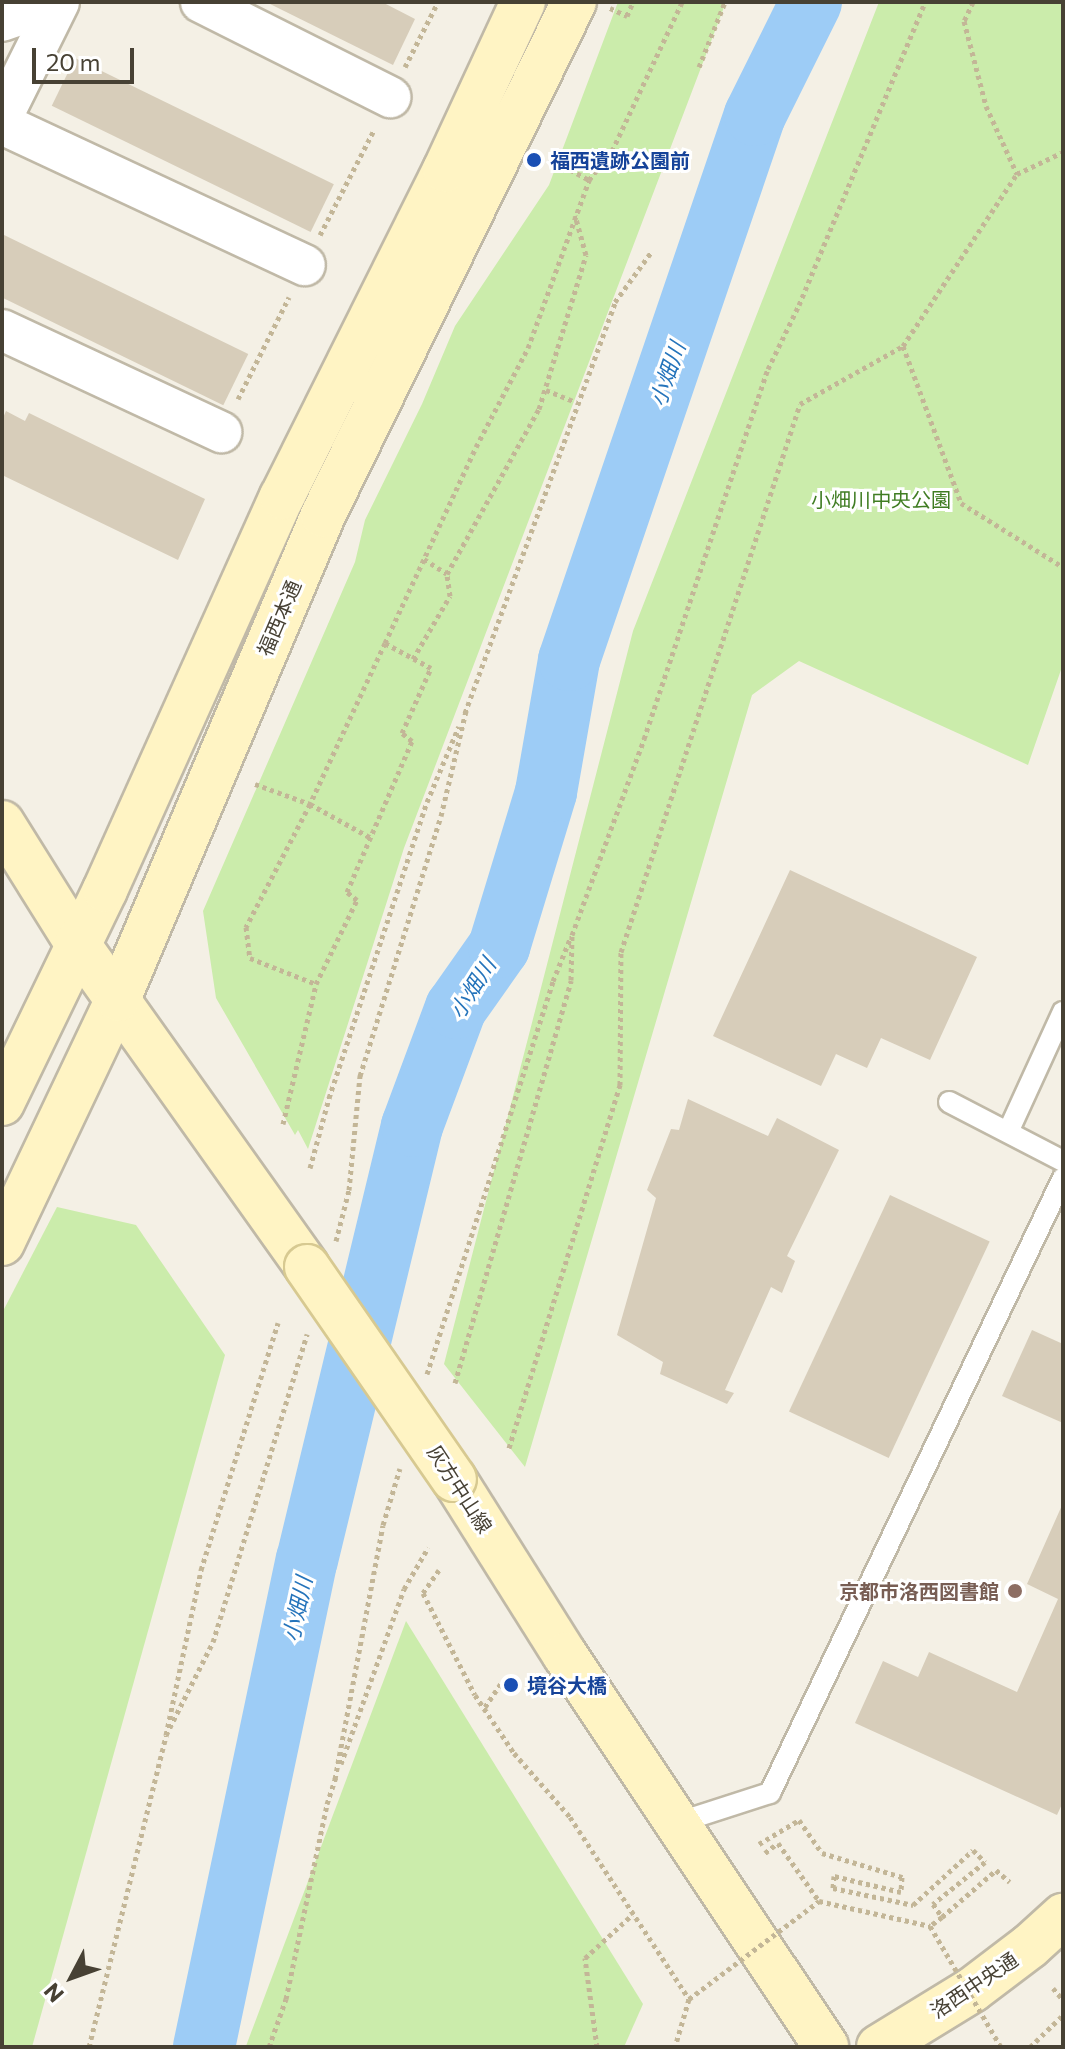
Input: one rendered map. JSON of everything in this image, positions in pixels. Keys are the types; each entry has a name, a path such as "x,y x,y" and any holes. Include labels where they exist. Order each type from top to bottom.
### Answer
{"street":[{"path":"2,21 57,2"},
{"path":"2,117 57,2"},
{"path":"201,2 390,97"},
{"path":"2,1103 105,890 282,497 445,170 523,2"},
{"name":"福西本通","path":"2,1243 118,999 323,515 590,4"},
{"path":"2,124 305,265"},
{"path":"2,330 221,432"},
{"name":"灰方中山線","path":"2,823 77,943 454,1479 826,2047"},
{"name":"洛西中央通","path":"879,2047 972,1990 1030,1946 1063,1916"}],"lane":[{"path":"1008,1132 1063,1012"},
{"path":"949,1102 1063,1161"},
{"path":"677,1823 770,1793 1063,1178"}],"path":[{"path":"221,432 438,2"},
{"path":"590,4 627,16 633,2"},
{"path":"316,984 250,958 246,927 310,804 476,447 528,348 589,180 612,151 682,2"},
{"path":"699,67 725,2"},
{"path":"426,1378 553,981 644,739 768,369 799,305 925,2"},
{"path":"973,2 964,21 986,106 1017,174"},
{"path":"509,1448 620,1085 621,952 800,404 903,346 1017,174 1063,152"},
{"path":"549,158 589,180"},
{"path":"413,659 450,596 447,574 539,409 546,390 586,255 575,215"},
{"path":"310,1168 329,1098 427,802 466,711 576,402 615,302 652,251"},
{"path":"903,346 961,503 1063,567"},
{"path":"546,390 576,402"},
{"path":"424,559 447,574"},
{"path":"283,1124 316,984 357,900 347,892 412,741 402,733 431,668 385,643"},
{"path":"255,784 310,804 371,838"},
{"path":"455,1383 571,980 572,935"},
{"path":"89,2047 166,1735 201,1570 278,1323"},
{"path":"269,2047 286,1999 335,1779 383,1525 400,1466"},
{"path":"335,1779 404,1589 428,1548"},
{"path":"439,1570 423,1593 485,1707 514,1753 570,1817 689,1999"},
{"path":"485,1707 502,1682"},
{"path":"759,1844 799,1820 822,1853 902,1877 901,1892 834,1876 833,1888 913,1905 973,1850 985,1862 933,1904 942,1917"},
{"path":"765,1853 778,1843 819,1901 930,1926 1001,2047"},
{"path":"930,1926 996,1870 1010,1882"},
{"path":"675,2047 689,1999 819,1901"},
{"path":"597,2047 585,1958 632,1915"},
{"path":"1053,1988 1063,2000"},
{"path":"1030,2047 1063,2015"}],"green space":[{"path":"618,2 726,2 404,848 308,1149 298,1130 295,1135 216,998 203,911 355,562 365,520 422,404 455,326 549,185"},
{"name":"小畑川中央公園","path":"879,2 1063,2 1063,664 1028,765 799,661 752,695 525,1467 444,1364 633,631"},
{"path":"57,1207 136,1225 225,1355 32,2047 2,2047 2,1313"},
{"path":"406,1621 643,2004 624,2047 246,2046"}],"building":[{"path":"266,2 382,2 415,19 393,65"},
{"path":"75,58 334,184 311,232 52,106"},
{"path":"2,234 248,354 223,405 2,297"},
{"path":"6,411 25,421 29,413 205,499 178,560 2,475 2,420"},
{"path":"790,870 977,957 930,1060 881,1038 867,1068 836,1054 821,1086 713,1036"},
{"path":"688,1099 768,1136 777,1118 839,1150 787,1256 795,1261 782,1293 771,1287 725,1390 734,1393 727,1404 660,1374 663,1362 617,1335 656,1198 647,1190 671,1129 679,1130"},
{"path":"890,1195 990,1241 889,1458 789,1412"},
{"path":"1032,1330 1063,1344 1063,1423 1002,1396"},
{"path":"1063,1503 1063,1802 1057,1815 855,1723 883,1661 918,1677 929,1652 1017,1692 1058,1599 1027,1584"}],"waterway":[{"name":"小畑川","path":"204,2047 307,1560 412,1126 456,1008 499,947 546,792 569,660 755,115 811,2"}],"place":[{"name":"福西遺跡公園前","path":"534,160"},
{"name":"京都市洛西図書館","path":"1015,1591"},
{"name":"境谷大橋","path":"511,1685"}]}
